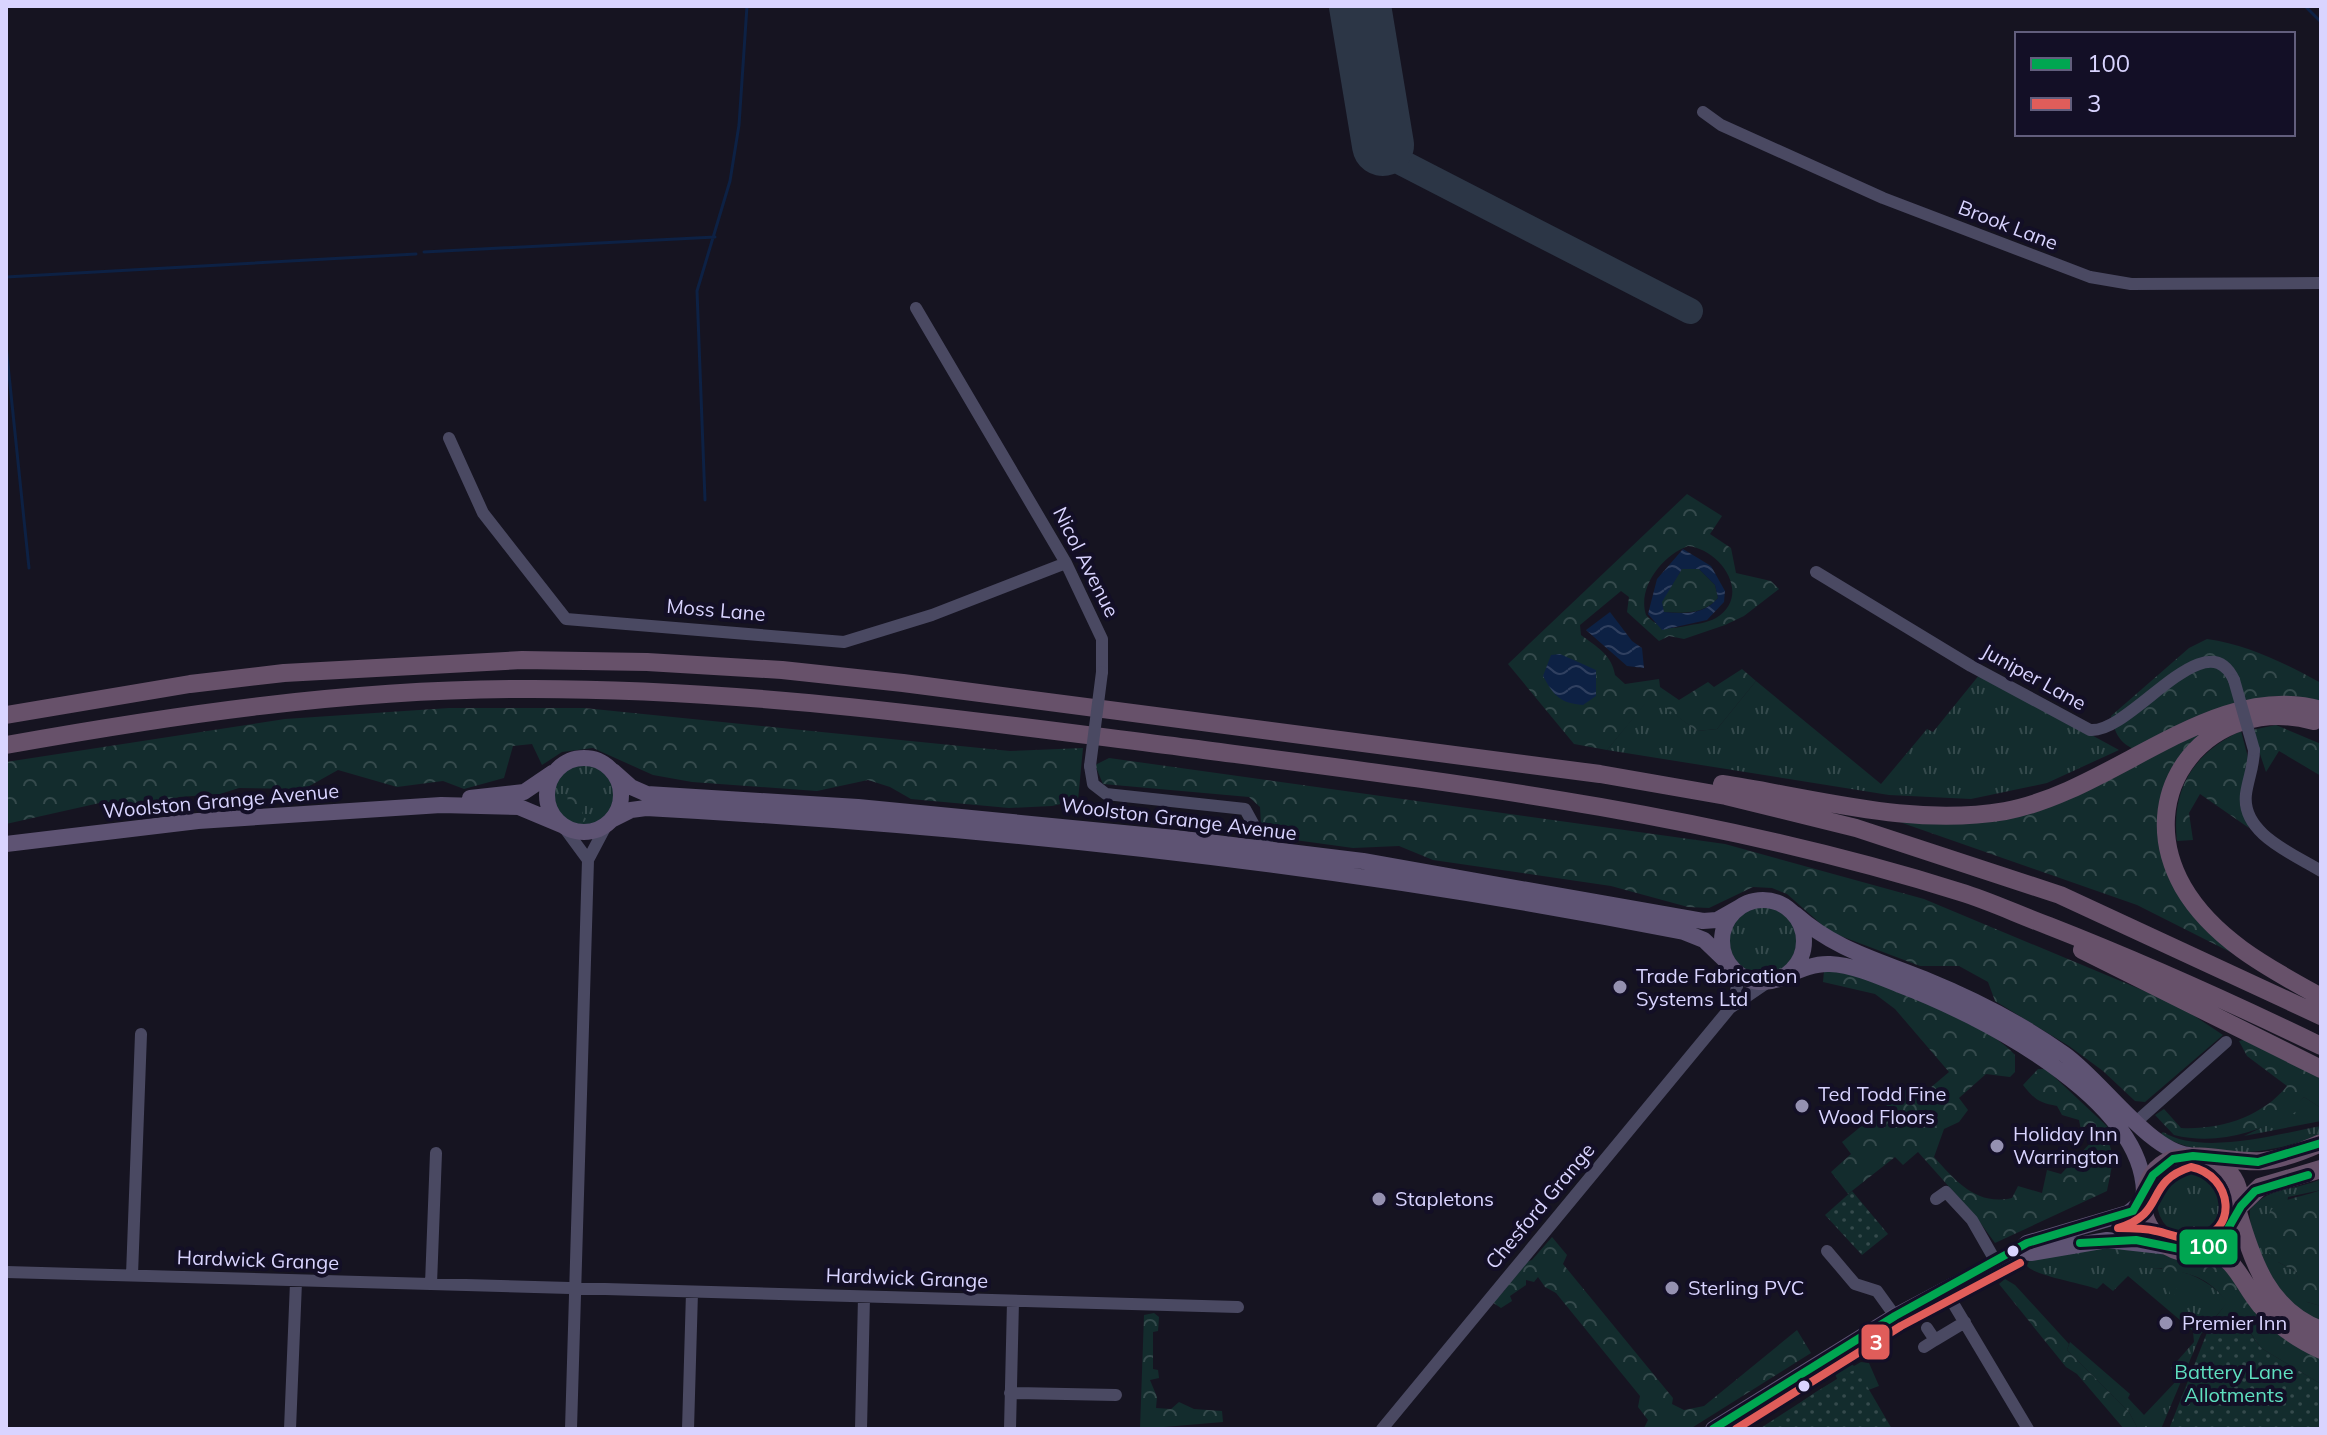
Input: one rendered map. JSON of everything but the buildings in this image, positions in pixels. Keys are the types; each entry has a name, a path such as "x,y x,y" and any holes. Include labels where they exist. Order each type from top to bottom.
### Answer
{"highway":[{"path":"6,715 190,684 300,671 522,660 647,662 782,670 903,683 1600,774 1726,796 1856,828 2060,895 2321,1016"},
{"path":"6,745 190,714 369,696 512,689 761,698 882,709 1332,767 1715,826 1855,861 1967,894 2132,959 2321,1046"},
{"path":"1600,774 1672,777 1880,812 1968,816 2027,806 2075,790 2190,729 2243,708 2287,704 2321,710"},
{"path":"2321,723 2275,717 2246,720 2217,733 2195,750 2180,768 2169,792 2165,819 2176,873 2209,921 2243,950 2321,997"},
{"path":"2009,911 2321,1069"},
{"path":"2321,1143 2263,1161 2198,1157 2161,1166 2144,1197 2150,1228 2172,1247 2192,1251 2207,1249 2228,1234 2239,1210 2260,1187 2321,1169"},
{"path":"2198,1157 2225,1169 2233,1181 2251,1255 2272,1294 2294,1316 2321,1330"},
{"path":"2207,1249 2232,1262 2262,1308 2280,1325 2321,1350"}],"main road":[{"path":"580,758 598,760 613,771 621,790 618,811 610,822 586,832 562,826 553,816 547,793 556,770 580,758"},
{"name":"Woolston Grange Avenue","path":"6,844 198,821 441,805 524,792 556,770"},
{"name":"Woolston Grange Avenue","path":"613,771 631,787 656,795 987,818 1231,844 1410,869 1703,921 1717,920 1740,907"},
{"name":"Woolston Grange Avenue","path":"441,805 519,807 562,826"},
{"name":"Woolston Grange Avenue","path":"610,822 631,810 646,808 812,817 971,829 1257,861 1458,891 1684,932 1704,940 1731,966"},
{"path":"1713,1429 1895,1316 2018,1251 2027,1243 2128,1213 2144,1197 2141,1165 2123,1138 2092,1099 2058,1069 2013,1037 1938,1000 1885,979 1831,964 1773,980 1749,979 1731,966 1722,939 1725,927 1740,907 1769,900 1795,914 1839,946 1953,991 2021,1026 2066,1055 2163,1148 2198,1157"},
{"path":"1773,980 1797,963 1803,951 1804,938 1795,914"},
{"path":"2068,1230 2078,1220 2122,1206 2131,1196 2135,1178 2123,1138"},
{"path":"2018,1251 2031,1253 2104,1240 2172,1247"}],"street":[{"name":"Brook Lane","path":"1703,112 1721,125 1883,198 2090,277 2131,284 2321,283"},
{"name":"Nicol Avenue","path":"916,308 1066,563 1102,639 1102,672 1090,766 1093,784 1106,794 1239,807 1249,813 1254,826 1273,850"},
{"name":"Moss Lane","path":"449,438 483,513 566,619 844,642 932,615 1066,563"},
{"name":"Juniper Lane","path":"1816,572 1971,666 2090,730 2100,730 2122,720 2197,663 2218,662 2234,680 2254,750 2246,794 2249,816 2262,834 2321,871"},
{"path":"571,1429 588,860 610,822"},
{"path":"562,826 588,860"},
{"path":"1231,844 1254,826"},
{"path":"1730,1008 1737,987 1731,966"},
{"name":"Chesford Grange","path":"1382,1429 1730,1008 1773,980"},
{"path":"132,1275 141,1034"},
{"path":"2136,1122 2226,1042"},
{"path":"431,1284 436,1153"},
{"path":"1936,1199 1946,1192 1965,1211 1996,1262"},
{"path":"1845,1248 1830,1255 1855,1284 1877,1291 1895,1316"},
{"name":"Hardwick Grange","path":"6,1272 1238,1307"},
{"path":"290,1429 296,1282"},
{"path":"1944,1288 2028,1429"},
{"path":"688,1429 692,1292"},
{"path":"861,1429 864,1297"},
{"path":"1010,1429 1013,1301"},
{"path":"1927,1328 1930,1344 1965,1322"},
{"path":"1097,1380 1097,1395"},
{"path":"1010,1393 1116,1395"}],"green space":[{"path":"1687,494 1722,516 1710,534 1731,548 1736,573 1771,581 1779,589 1744,616 1684,639 1669,636 1659,641 1627,612 1629,597 1621,591 1580,625 1581,635 1607,657 1615,675 1625,684 1659,679 1660,687 1679,700 1708,682 1714,687 1742,669 1756,681 1717,729 1697,731 1651,697 1607,750 1574,744 1508,664","holes":["1688,546 1711,555 1728,574 1732,597 1727,608 1716,618 1698,624 1669,628 1655,623 1646,615 1644,604 1654,573 1679,550"]},
{"path":"1682,569 1699,569 1715,585 1718,598 1700,610 1664,612 1661,602"},
{"path":"2207,639 2252,650 2321,683 2321,701 2296,697 2248,700 2203,716 2136,750 2125,744 2116,732 2111,716 2189,648"},
{"path":"1980,674 2119,750 2047,783 1971,799 1889,795 1607,750 1651,696 1697,731 1717,729 1756,681 1881,784 1927,729 1933,732"},
{"path":"449,708 584,708 1010,751 1083,748 1078,800 1052,806 1009,808 911,799 890,787 868,780 817,791 692,782 653,775 593,748 562,752 542,765 532,744 513,746 504,778 464,789 443,781 397,787 338,770 304,789 239,788 154,804 104,802 6,824 6,762 285,719"},
{"path":"2226,723 2171,775 2171,877 2250,962 2137,905 1891,819 1995,818"},
{"path":"2276,725 2321,744 2321,776 2279,751 2266,772 2252,730"},
{"path":"2241,731 2249,761 2241,809 2249,828 2200,794 2189,813 2193,840 2177,841 2178,805 2189,775 2210,750"},
{"path":"1109,758 1725,844 1924,899 2178,1005 2223,1035 2145,1102 2135,1101 2103,1071 2069,1046 1995,1001 1988,982 1959,966 1920,966 1830,932 1787,894 1772,888 1753,887 1709,908 1688,907 1611,886 1433,860 1399,846 1353,848 1273,837 1261,824 1260,807 1249,797 1103,784 1095,765"},
{"path":"583,765 595,767 605,774 612,784 612,808 605,818 595,825 583,827 571,825 561,818 554,808 552,796 554,784 561,774 571,767"},
{"path":"575,772 582,790 589,789 582,813 586,819 582,825 563,812 568,803 567,794 578,787 566,780"},
{"path":"1756,906 1770,906 1782,911 1792,921 1797,940 1792,959 1782,969 1770,974 1756,974 1744,969 1734,959 1729,947 1729,933 1734,921 1744,911"},
{"path":"1824,971 1868,979 1925,1000 1979,1028 2015,1055 2015,1072 2010,1077 1986,1074 1959,1098 1968,1110 1959,1122 1944,1129 1934,1157 1968,1190 1999,1200 2012,1198 2018,1186 2042,1193 2047,1170 2061,1174 2098,1135 2089,1123 2081,1130 2079,1120 2062,1115 2057,1106 2037,1100 2030,1094 2023,1085 2038,1069 2046,1069 2111,1130 2105,1138 2112,1157 2107,1191 1995,1243 1918,1152 1903,1165 1895,1157 1848,1194 1831,1172 1851,1154 1842,1142 1913,1084 1923,1094 1949,1072 1895,1009 1875,994 1823,982"},
{"path":"2248,1039 2321,1078 2321,1108 2304,1097 2298,1104 2301,1109 2256,1130 2207,1139 2174,1135 2155,1115 2164,1109 2181,1128 2210,1127 2253,1113 2287,1086 2247,1056 2239,1041"},
{"path":"2304,1097 2321,1108 2321,1121 2244,1136 2300,1109 2297,1104"},
{"path":"2321,1126 2321,1134 2261,1151 2199,1149 2160,1135 2163,1132 2179,1139 2219,1143"},
{"path":"2199,1167 2221,1182 2227,1202 2225,1216 2217,1227 2206,1235 2185,1237 2167,1227 2159,1216 2157,1195 2167,1177 2178,1169"},
{"path":"2321,1179 2321,1190 2288,1197 2278,1262 2296,1272 2307,1302 2321,1306 2321,1322 2292,1304 2269,1276 2254,1243 2250,1210 2273,1193"},
{"path":"2321,1190 2321,1306 2307,1302 2295,1291 2299,1282 2296,1272 2278,1262 2262,1245 2264,1229 2273,1209 2287,1200"},
{"path":"1852,1191 1888,1234 1862,1255 1825,1215"},
{"path":"1552,1237 1567,1255 1563,1264 1673,1398 1672,1404 1684,1410 1704,1406 1797,1330 1811,1353 1690,1429 1644,1428 1648,1420 1638,1407 1640,1396 1556,1293 1545,1287 1538,1277 1534,1282 1526,1280 1526,1285 1510,1296 1512,1301 1501,1308 1492,1302 1504,1291 1523,1263 1532,1260"},
{"path":"2117,1246 2145,1268 2180,1271 2201,1280 2228,1302 2201,1334 2161,1429 2138,1429 2129,1412 2067,1350 2070,1342 2130,1394 2128,1398 2144,1415 2180,1377 2171,1368 2194,1342 2193,1331 2128,1276 2113,1291 2103,1283 2097,1289 2049,1276 2027,1266 2030,1258"},
{"path":"2117,1246 2206,1257 2219,1262 2321,1358 2321,1384 2261,1348 2237,1313 2224,1327 2210,1325 2227,1302 2210,1285 2190,1274 2174,1271 2178,1295 2170,1294 2162,1268 2145,1268 2123,1261"},
{"path":"2005,1279 2015,1285 2069,1344 2067,1350 2129,1412 2138,1429 2124,1429 2077,1374 2066,1367 1999,1284"},
{"path":"1154,1313 1159,1317 1158,1331 1153,1332 1153,1369 1158,1370 1159,1378 1150,1380 1157,1397 1156,1408 1171,1409 1179,1402 1194,1409 1222,1411 1223,1422 1140,1429 1144,1315"},
{"name":"Battery Lane Allotments","path":"2236,1313 2261,1348 2321,1384 2321,1429 2169,1429 2210,1325 2224,1327"},
{"path":"1842,1355 1854,1366 1861,1362 1869,1363 1879,1386 1764,1429 1813,1394 1838,1381 1832,1367"},
{"path":"1857,1369 1892,1429 1759,1429 1843,1375"}],"water":[{"path":"1683,549 1711,566 1725,591 1724,602 1707,620 1662,630 1648,614 1657,579","holes":["1682,569 1699,569 1715,585 1718,598 1700,610 1664,612 1662,602"]},
{"path":"1610,612 1632,641 1642,648 1644,668 1627,666 1586,630"},
{"path":"1560,654 1596,670 1596,696 1583,705 1558,697 1543,676 1551,655"}],"waterway":[{"path":"6,7 10,6"},
{"path":"705,500 697,291 730,181 739,125 747,6"},
{"path":"2305,6 2321,22"},
{"path":"424,252 715,237"},
{"path":"6,277 416,254"},
{"path":"6,346 29,568"}],"taxiway":[{"path":"1383,145 1387,155 1690,311"}],"runway":[{"path":"1360,6 1383,145"}],"transit line":[{"name":"100","path":"1713,1429 1895,1316 2027,1243 2133,1211 2153,1175 2173,1159 2193,1156 2258,1162 2321,1143"},
{"name":"3","path":"2191,1167 2205,1172 2223,1192 2226,1204 2219,1227 2209,1235 2194,1239 2147,1229 2118,1228 2144,1214 2166,1181 2191,1167"},
{"name":"100","path":"2080,1243 2136,1240 2185,1250 2204,1249 2222,1239 2241,1206 2255,1191 2308,1175"},
{"name":"3","path":"1736,1429 1901,1326 2020,1263"}],"place":[{"name":"Trade Fabrication Systems Ltd","path":"1620,987"},
{"name":"Ted Todd Fine Wood Floors","path":"1802,1106"},
{"name":"Holiday Inn Warrington","path":"1997,1146"},
{"name":"Stapletons","path":"1379,1199"},
{"name":"Sterling PVC","path":"1672,1288"},
{"name":"Premier Inn","path":"2166,1323"}]}
